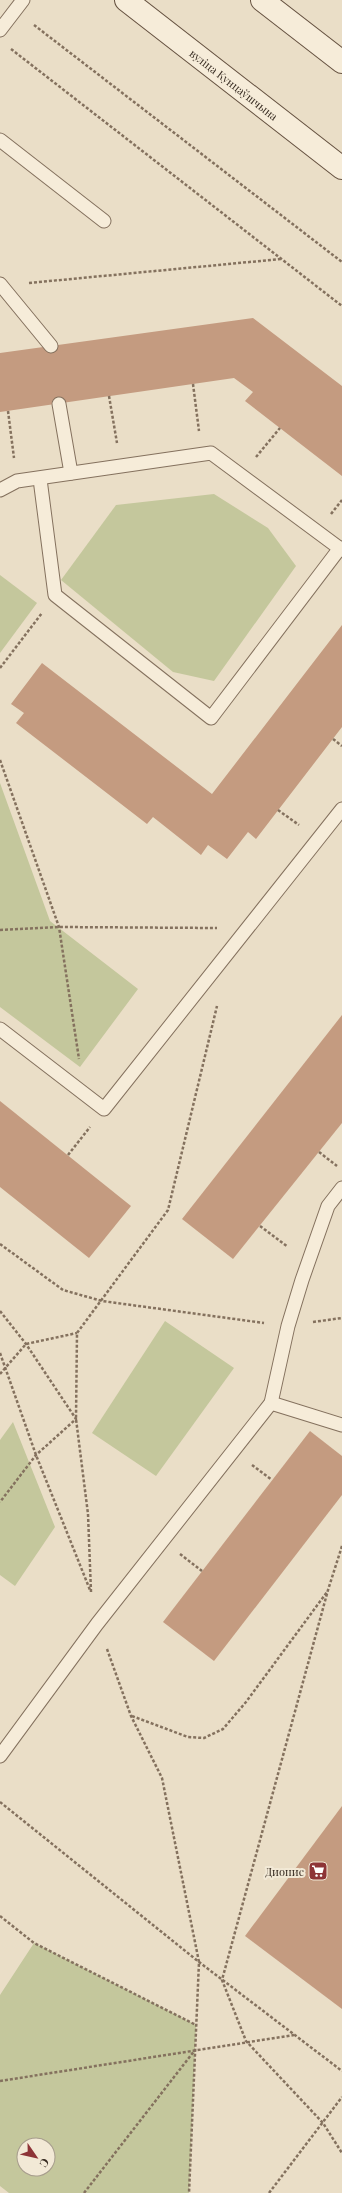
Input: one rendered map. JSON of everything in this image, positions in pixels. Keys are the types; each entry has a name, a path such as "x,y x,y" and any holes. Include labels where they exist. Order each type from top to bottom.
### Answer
{"main road":[{"name":"вуліца Кунцаўшчына","path":"126,0 342,168"},
{"path":"262,0 342,62"}],"lane":[{"path":"0,30 19,5"},
{"path":"0,140 104,221"},
{"path":"1,284 51,346"},
{"path":"59,404 71,473"},
{"path":"0,490 18,481 202,456 211,453 341,549 211,718 55,595 40,479"},
{"path":"0,1029 104,1109 342,809"},
{"path":"0,1756 97,1624 271,1403 288,1326 308,1262 328,1206 342,1188"},
{"path":"271,1403 342,1425"}],"path":[{"path":"19,5 342,262"},
{"path":"6,45 342,306"},
{"path":"1,284 282,259"},
{"path":"193,384 202,456"},
{"path":"109,396 120,466"},
{"path":"8,411 18,481"},
{"path":"241,476 280,428"},
{"path":"0,668 55,595"},
{"path":"333,739 342,746"},
{"path":"0,760 59,928 84,1093"},
{"path":"0,930 59,928 248,928"},
{"path":"0,1353 36,1455 91,1593 88,1514 76,1419 77,1333 168,1210 218,1003"},
{"path":"68,1155 104,1109"},
{"path":"319,1152 342,1170"},
{"path":"260,1226 308,1262"},
{"path":"0,1244 63,1290 102,1301 288,1326 342,1318"},
{"path":"0,1311 26,1344 76,1419"},
{"path":"0,1374 26,1344 77,1333"},
{"path":"0,1502 36,1455 76,1419"},
{"path":"342,1546 328,1590 222,1980 246,2041 323,2123 342,2154"},
{"path":"131,1716 188,1737 204,1738 223,1729 246,1702 328,1590"},
{"path":"115,1671 131,1716 162,1778 199,1962 190,2193"},
{"path":"0,1802 199,1962 342,2071"},
{"path":"0,1916 34,1943 196,2025"},
{"path":"0,2081 246,2041 294,2035"},
{"path":"84,2193 195,2050"},
{"path":"269,2193 342,2097"}],"green space":[{"path":"214,494 268,528 296,566 214,681 173,672 61,580 116,505"},
{"path":"0,575 37,603 0,653"},
{"path":"0,783 50,921 138,989 80,1067 0,1007"},
{"path":"165,1321 234,1368 156,1476 92,1433"},
{"path":"13,1422 55,1527 15,1586 0,1575 0,1440"},
{"path":"34,1943 196,2025 189,2193 9,2193 0,2186 0,1995"}],"building":[{"path":"253,318 342,386 342,476 245,401 253,392 234,378 0,412 0,353"},
{"path":"342,625 342,727 256,839 248,832 227,859 208,845 201,855 153,817 147,824 16,723 24,713 11,704 42,663 212,794"},
{"path":"342,1015 342,1123 233,1259 182,1219"},
{"path":"0,1101 131,1206 89,1258 0,1187"},
{"path":"310,1431 342,1456 342,1495 214,1661 163,1622"},
{"name":"Дионис","path":"342,1806 342,2009 245,1936"}],"place":[{"name":"Дионис","path":"318,1871"}]}
